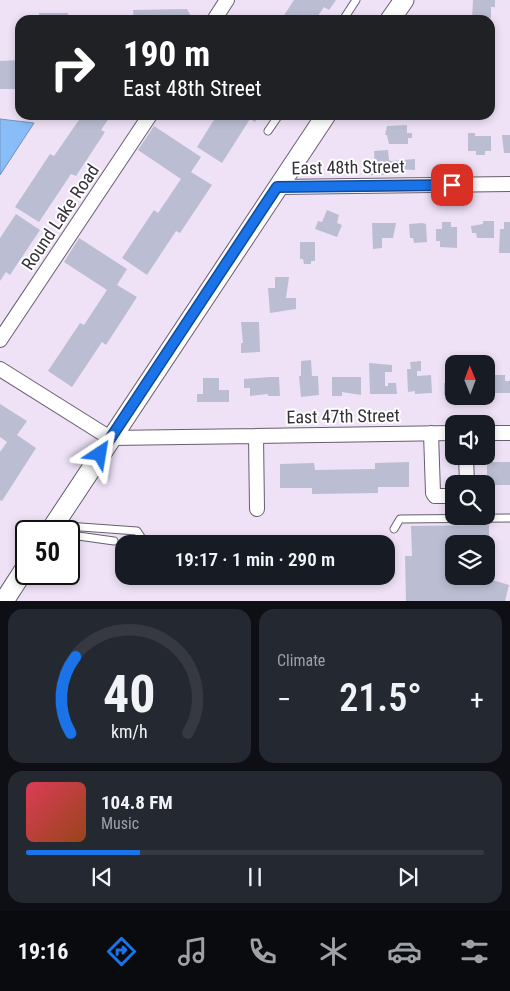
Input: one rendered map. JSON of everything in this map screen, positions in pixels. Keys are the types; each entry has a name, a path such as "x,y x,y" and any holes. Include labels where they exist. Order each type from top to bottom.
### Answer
{"main road":[{"path":"394,15 404,0"},
{"path":"61,520 110,438 323,120"},
{"path":"4,601 15,584"}],"street":[{"path":"217,15 227,0"},
{"name":"Round Lake Road","path":"0,340 147,120"},
{"name":"East 48th Street","path":"277,187 510,184"},
{"path":"0,369 110,438"},
{"path":"495,433 510,432"},
{"path":"431,433 432,493 435,496 445,496"},
{"name":"East 47th Street","path":"110,438 445,433"},
{"path":"256,436 257,509"}],"lane":[{"path":"346,15 356,0"},
{"path":"268,131 276,120"},
{"path":"394,529 400,519 510,518"},
{"path":"80,526 137,530 140,535"},
{"path":"80,536 114,541"}],"water":[{"path":"0,119 34,123 0,175"}],"building":[{"path":"294,0 336,0 329,10 324,7 318,15 284,15"},
{"path":"473,0 495,0 495,7 491,7 491,15 472,15"},
{"path":"187,9 190,15 134,15 133,10"},
{"path":"39,13 68,13 68,15 39,15"},
{"path":"15,60 15,89 0,89 0,61"},
{"path":"79,120 108,120 101,130 105,132 76,176 71,174 39,222 15,207 50,154 54,156"},
{"path":"214,120 249,120 222,163 197,147"},
{"path":"407,125 407,133 412,133 412,138 408,138 408,144 389,144 387,135 385,135 387,126"},
{"path":"154,126 201,157 191,172 212,185 180,233 176,231 147,275 122,258 154,210 158,213 181,179 138,150"},
{"path":"468,133 475,133 475,136 491,136 491,151 485,151 485,155 476,155 476,151 468,151"},
{"path":"502,135 510,135 510,153 504,153"},
{"path":"388,150 389,160 391,161 415,159 415,170 388,169 388,175 371,175 371,169 375,169 374,151"},
{"path":"327,210 339,215 337,223 342,225 337,237 315,229 318,221 322,222"},
{"path":"16,214 40,230 10,275 6,272 0,281 0,238"},
{"path":"483,221 494,221 494,238 477,238 476,233 472,233 471,226 483,224"},
{"path":"442,222 451,222 451,227 457,227 457,248 440,247 440,241 436,241 436,229 442,229"},
{"path":"504,222 510,222 510,253 499,253 500,229 504,229"},
{"path":"372,223 396,223 393,238 382,238 382,248 373,249"},
{"path":"409,224 426,224 427,242 414,243 413,238 410,238"},
{"path":"79,238 127,269 117,285 137,297 106,345 102,342 72,387 48,371 80,323 84,325 107,290 64,262"},
{"path":"300,242 315,242 315,261 311,261 311,264 304,264 303,259 300,259"},
{"path":"275,277 289,277 286,298 296,298 296,309 270,313 268,288 275,288"},
{"path":"241,322 259,322 260,352 241,353 241,343 243,343"},
{"path":"311,360 312,376 318,376 319,395 301,397 299,376 301,376 301,361"},
{"path":"421,361 421,371 417,371 417,376 431,375 432,393 415,394 415,391 408,392 407,369 411,369 410,362"},
{"path":"369,363 392,365 392,372 385,372 385,386 388,386 388,383 396,383 397,394 370,394"},
{"path":"495,375 505,375 505,381 510,381 510,393 495,393"},
{"path":"279,377 280,396 268,396 268,394 250,396 250,388 244,388 244,379"},
{"path":"332,377 361,377 361,395 342,392 342,396 332,396"},
{"path":"203,378 219,378 219,390 229,390 229,402 197,402 197,394 203,394"},
{"path":"0,404 27,421 17,435 36,448 2,501 0,500 0,452 7,442 0,437"},
{"path":"409,462 409,487 378,487 378,493 312,494 312,488 280,488 280,464 314,463 315,470 375,469 375,463"},
{"path":"495,462 510,462 510,485 495,485 495,475 487,475 487,465 495,465"},
{"path":"489,525 489,535 445,535 445,585 495,585 495,581 509,585 505,601 406,601 405,556 412,556 411,526"}],"route":[{"path":"100,454 277,187 452,185"}]}
